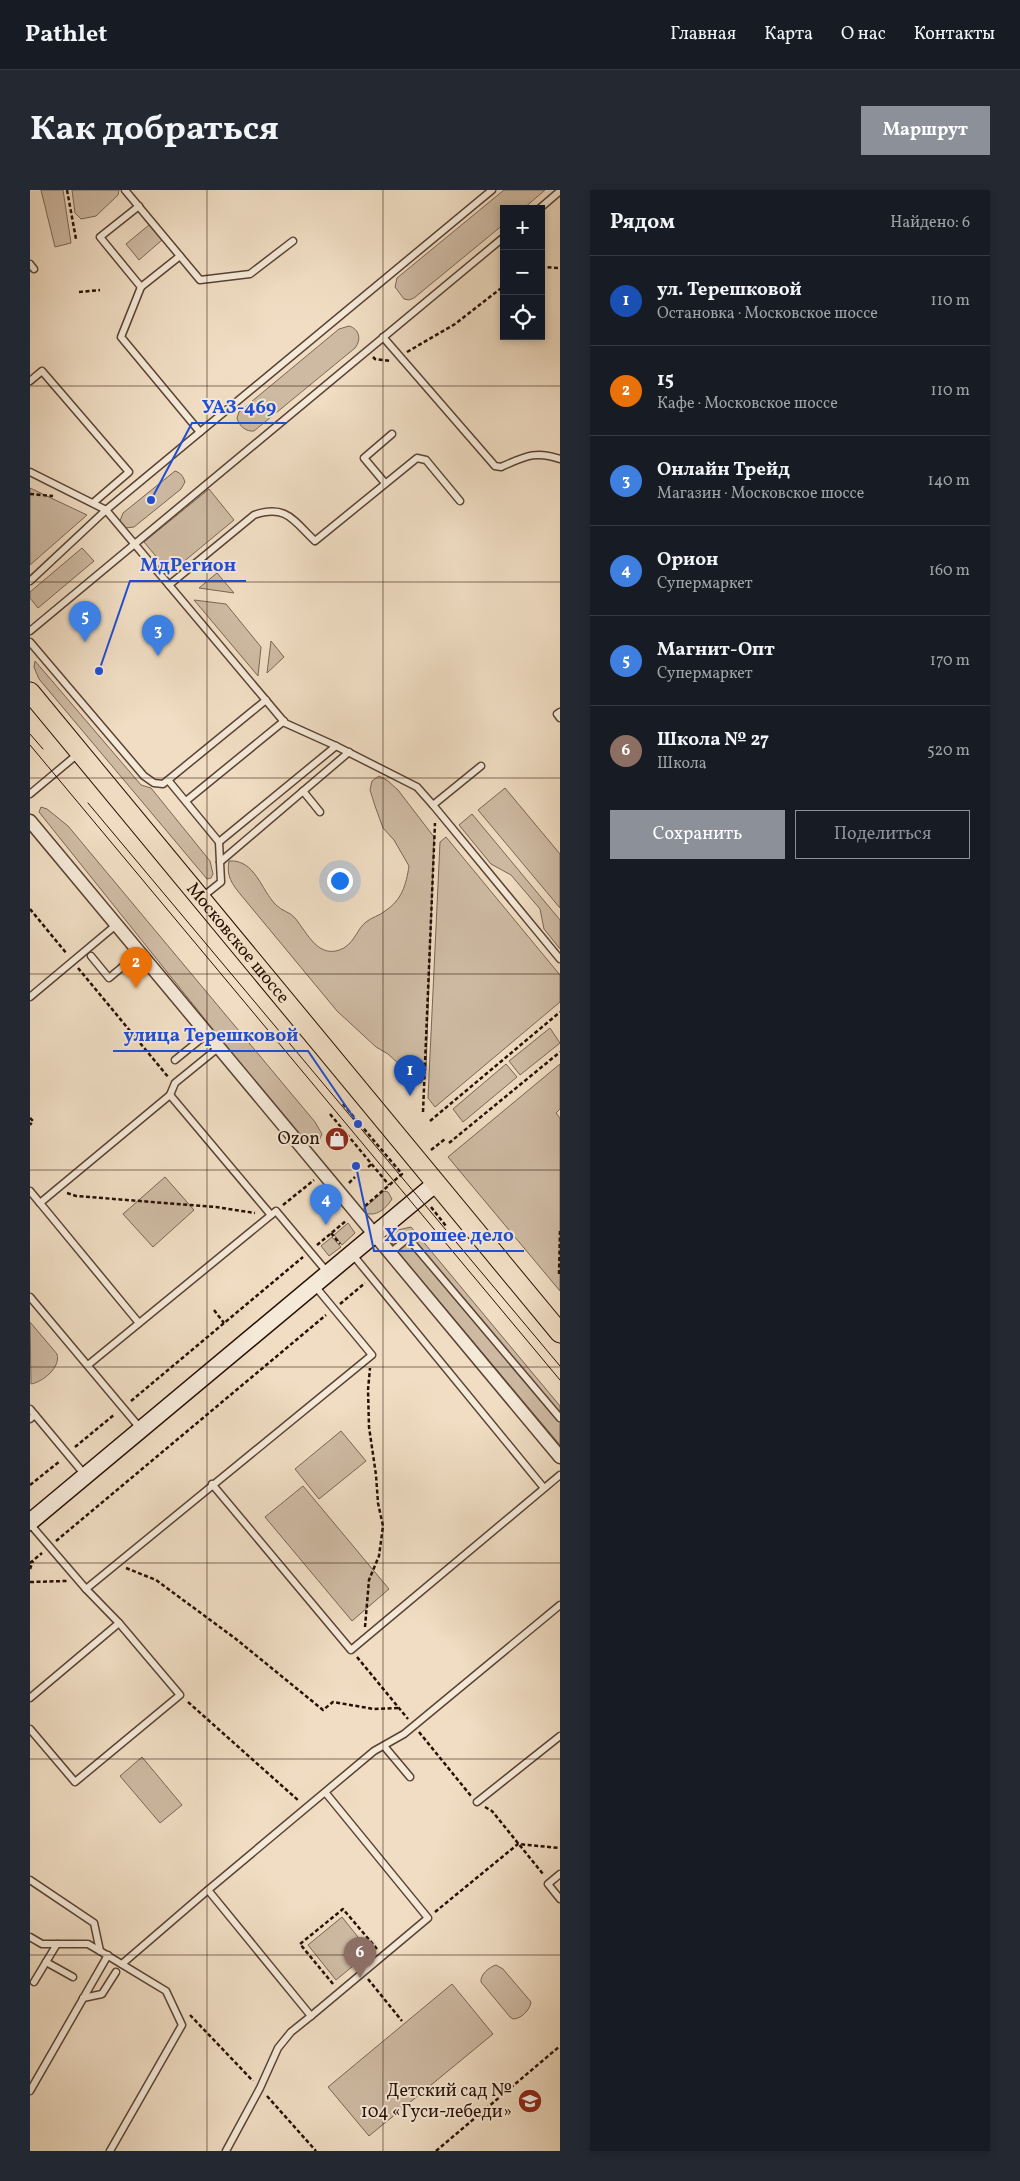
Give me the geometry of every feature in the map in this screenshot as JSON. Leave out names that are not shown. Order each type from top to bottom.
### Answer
[{"type":"main road","name":"Московское шоссе","points":[[30,692],[560,1333]]},
{"type":"street","points":[[30,821],[560,1457]]},
{"type":"street","points":[[30,1523],[85,1475],[328,1274],[347,1250],[374,1235],[435,1184]]},
{"type":"lane","points":[[125,190],[200,280],[250,274],[293,240]]},
{"type":"lane","points":[[30,581],[106,510],[492,190]]},
{"type":"lane","points":[[544,205],[560,191]]},
{"type":"lane","points":[[139,206],[100,237],[141,287]]},
{"type":"lane","points":[[30,632],[134,543],[500,241]]},
{"type":"lane","points":[[180,256],[141,287],[121,337],[200,432]]},
{"type":"lane","points":[[383,337],[495,466],[501,467],[532,454],[560,459]]},
{"type":"lane","points":[[30,381],[42,371],[129,472],[93,503]]},
{"type":"lane","points":[[385,483],[364,458],[392,434]]},
{"type":"lane","points":[[169,585],[254,515],[267,510],[284,512],[315,541],[417,458],[426,460],[460,501]]},
{"type":"lane","points":[[30,472],[106,510],[284,721],[417,787],[560,959]]},
{"type":"lane","points":[[30,642],[144,776],[154,783],[162,784],[168,780],[266,700]]},
{"type":"lane","points":[[560,712],[557,714],[560,718]]},
{"type":"lane","points":[[186,801],[284,721]]},
{"type":"lane","points":[[220,842],[336,746]]},
{"type":"lane","points":[[30,794],[80,752]]},
{"type":"lane","points":[[220,862],[349,752]]},
{"type":"lane","points":[[434,807],[482,766]]},
{"type":"lane","points":[[168,780],[220,842],[221,882],[200,899]]},
{"type":"lane","points":[[303,791],[320,812]]},
{"type":"lane","points":[[30,997],[116,925]]},
{"type":"lane","points":[[91,956],[109,978],[139,953]]},
{"type":"lane","points":[[175,1060],[206,1034]]},
{"type":"lane","points":[[40,1203],[170,1095],[174,1085],[218,1048]]},
{"type":"lane","points":[[170,1095],[328,1274]]},
{"type":"lane","points":[[30,1191],[139,1323]]},
{"type":"lane","points":[[88,1365],[274,1213]]},
{"type":"lane","points":[[390,1253],[408,1238],[560,1418]]},
{"type":"lane","points":[[347,1250],[544,1488]]},
{"type":"lane","points":[[86,1589],[372,1354],[315,1285]]},
{"type":"lane","points":[[30,1297],[141,1429]]},
{"type":"lane","points":[[32,1414],[85,1475]]},
{"type":"lane","points":[[212,1484],[351,1650],[560,1475]]},
{"type":"lane","points":[[30,1523],[78,1581],[119,1623],[180,1695],[75,1782],[30,1729]]},
{"type":"lane","points":[[122,1964],[374,1751],[414,1726],[560,1606]]},
{"type":"lane","points":[[30,1698],[119,1623]]},
{"type":"lane","points":[[477,1802],[560,1736]]},
{"type":"lane","points":[[384,1746],[410,1777]]},
{"type":"lane","points":[[226,2151],[283,2040],[428,1918],[325,1792]]},
{"type":"lane","points":[[560,1874],[548,1884],[560,1898]]},
{"type":"lane","points":[[30,1880],[94,1923],[100,1951]]},
{"type":"lane","points":[[208,1890],[311,2016]]},
{"type":"lane","points":[[30,1937],[42,1944],[88,1944],[108,1955],[166,1990],[182,2025],[110,2151]]},
{"type":"lane","points":[[34,1982],[57,1944]]},
{"type":"lane","points":[[30,2091],[108,1955]]},
{"type":"lane","points":[[46,1962],[73,1977]]},
{"type":"lane","points":[[83,1998],[102,1994],[116,1972]]},
{"type":"path","points":[[67,190],[76,239]]},
{"type":"path","points":[[545,267],[560,268]]},
{"type":"path","points":[[367,350],[375,359],[392,361],[455,324],[500,289]]},
{"type":"path","points":[[80,292],[100,290]]},
{"type":"path","points":[[423,1112],[434,807]]},
{"type":"path","points":[[30,909],[174,1085]]},
{"type":"path","points":[[430,1121],[560,1012]]},
{"type":"path","points":[[449,1144],[560,1052]]},
{"type":"path","points":[[30,1485],[402,1174],[343,1104]]},
{"type":"path","points":[[330,1114],[389,1185]]},
{"type":"path","points":[[30,1118],[33,1121],[30,1125]]},
{"type":"path","points":[[431,1150],[445,1139]]},
{"type":"path","points":[[368,1167],[372,1164]]},
{"type":"path","points":[[56,1189],[76,1196],[274,1213],[316,1179]]},
{"type":"path","points":[[430,1206],[446,1226]]},
{"type":"path","points":[[559,1274],[560,1231]]},
{"type":"path","points":[[331,1234],[347,1250]]},
{"type":"path","points":[[214,1310],[224,1323]]},
{"type":"path","points":[[364,1640],[368,1580],[379,1556],[383,1526],[378,1503],[369,1427],[368,1390],[372,1354]]},
{"type":"path","points":[[30,1569],[33,1560]]},
{"type":"path","points":[[117,1564],[156,1580],[236,1639],[323,1710],[333,1702],[374,1709],[399,1708]]},
{"type":"path","points":[[30,1582],[78,1581]]},
{"type":"path","points":[[351,1650],[477,1802],[492,1811],[550,1882]]},
{"type":"path","points":[[180,1695],[306,1807]]},
{"type":"path","points":[[428,1918],[518,1844],[560,1848]]},
{"type":"path","points":[[340,1991],[300,1944],[343,1909],[382,1956]]},
{"type":"path","points":[[363,1972],[402,2021]]},
{"type":"path","points":[[186,2012],[260,2088],[316,2151]]},
{"type":"path","points":[[436,2151],[560,2046]]},
{"type":"shaded area","points":[[41,190],[63,190],[71,243],[55,247]]},
{"type":"shaded area","points":[[72,190],[119,190],[118,195],[96,216],[81,219],[75,213]]},
{"type":"shaded area","points":[[504,190],[545,190],[528,205],[500,205],[500,227],[414,298],[404,299],[395,287],[397,278]]},
{"type":"shaded area","points":[[149,225],[162,240],[139,260],[126,244]]},
{"type":"shaded area","points":[[349,326],[355,329],[359,338],[355,348],[254,431],[248,431],[241,426],[237,418],[239,412],[339,329]]},
{"type":"shaded area","points":[[175,471],[182,475],[185,482],[181,489],[134,527],[125,528],[120,521],[123,513]]},
{"type":"shaded area","points":[[30,488],[87,515],[30,565]]},
{"type":"shaded area","points":[[209,489],[234,520],[170,573],[144,542]]},
{"type":"shaded area","points":[[82,548],[94,561],[38,608],[30,598],[30,592]]},
{"type":"shaded area","points":[[217,573],[234,593],[199,588]]},
{"type":"shaded area","points":[[194,600],[226,604],[261,647],[258,676]]},
{"type":"shaded area","points":[[271,641],[284,657],[267,673]]},
{"type":"shaded area","points":[[35,661],[141,785],[151,788],[210,861],[213,874],[211,878],[207,879],[39,679],[34,667]]},
{"type":"shaded area","points":[[379,776],[398,790],[434,837],[426,1070],[422,1082],[417,1085],[411,1083],[400,1065],[388,1054],[376,1047],[337,1011],[238,891],[230,880],[228,871],[229,861],[245,865],[257,877],[276,905],[293,916],[315,944],[328,951],[344,948],[366,922],[383,913],[396,902],[405,886],[408,873],[409,866],[394,840],[383,828],[370,790],[372,781]]},
{"type":"shaded area","points":[[505,788],[560,854],[560,908],[478,810]]},
{"type":"shaded area","points":[[41,807],[47,809],[68,826],[315,1122],[322,1134],[319,1141],[309,1144],[300,1138],[39,812]]},
{"type":"shaded area","points":[[472,814],[560,920],[560,949],[544,929],[540,909],[511,875],[491,864],[459,825]]},
{"type":"shaded area","points":[[446,837],[560,975],[560,1002],[435,1107],[428,1098],[440,842]]},
{"type":"shaded area","points":[[550,1028],[560,1043],[520,1075],[509,1061]]},
{"type":"shaded area","points":[[506,1064],[517,1077],[463,1122],[453,1109]]},
{"type":"shaded area","points":[[560,1064],[560,1109],[556,1113],[560,1118],[560,1291],[448,1157]]},
{"type":"shaded area","points":[[165,1177],[194,1210],[153,1247],[123,1214]]},
{"type":"shaded area","points":[[384,1191],[388,1192],[392,1199],[383,1210],[375,1214],[361,1211]]},
{"type":"shaded area","points":[[348,1223],[355,1233],[342,1245],[334,1235]]},
{"type":"shaded area","points":[[411,1227],[560,1406],[560,1445],[392,1245],[398,1230]]},
{"type":"shaded area","points":[[332,1237],[341,1247],[329,1256],[321,1246]]},
{"type":"shaded area","points":[[30,1322],[57,1354],[58,1359],[54,1369],[46,1377],[31,1384]]},
{"type":"shaded area","points":[[341,1431],[366,1461],[319,1499],[295,1469]]},
{"type":"shaded area","points":[[303,1486],[389,1589],[352,1621],[265,1517]]},
{"type":"shaded area","points":[[142,1757],[182,1805],[160,1823],[120,1776]]},
{"type":"shaded area","points":[[342,1917],[370,1952],[336,1980],[308,1945]]},
{"type":"shaded area","points":[[496,1965],[503,1969],[531,2002],[527,2011],[522,2016],[513,2019],[510,2017],[481,1982],[486,1972]]},
{"type":"shaded area","points":[[452,1984],[493,2034],[369,2136],[328,2087]]},
{"type":"tram line","points":[[30,734],[43,749]]},
{"type":"tram line","points":[[30,745],[560,1380]]},
{"type":"tram line","points":[[88,803],[560,1366]]},
{"type":"place","name":"УАЗ-469","points":[[151,500]]},
{"type":"place","name":"Магнит-Опт","points":[[85,642]]},
{"type":"place","name":"Онлайн Трейд","points":[[158,656]]},
{"type":"place","name":"МдРегион","points":[[99,671]]},
{"type":"place","name":"15","points":[[136,988]]},
{"type":"place","name":"ул. Терешковой","points":[[410,1096]]},
{"type":"place","name":"улица Терешковой","points":[[358,1124]]},
{"type":"place","name":"Ozon","points":[[337,1139]]},
{"type":"place","name":"Хорошее дело","points":[[356,1166]]},
{"type":"place","name":"Орион","points":[[326,1225]]},
{"type":"place","name":"Школа № 27","points":[[360,1978]]},
{"type":"place","name":"Детский сад № 104 «Гуси-лебеди»","points":[[530,2101]]}]
